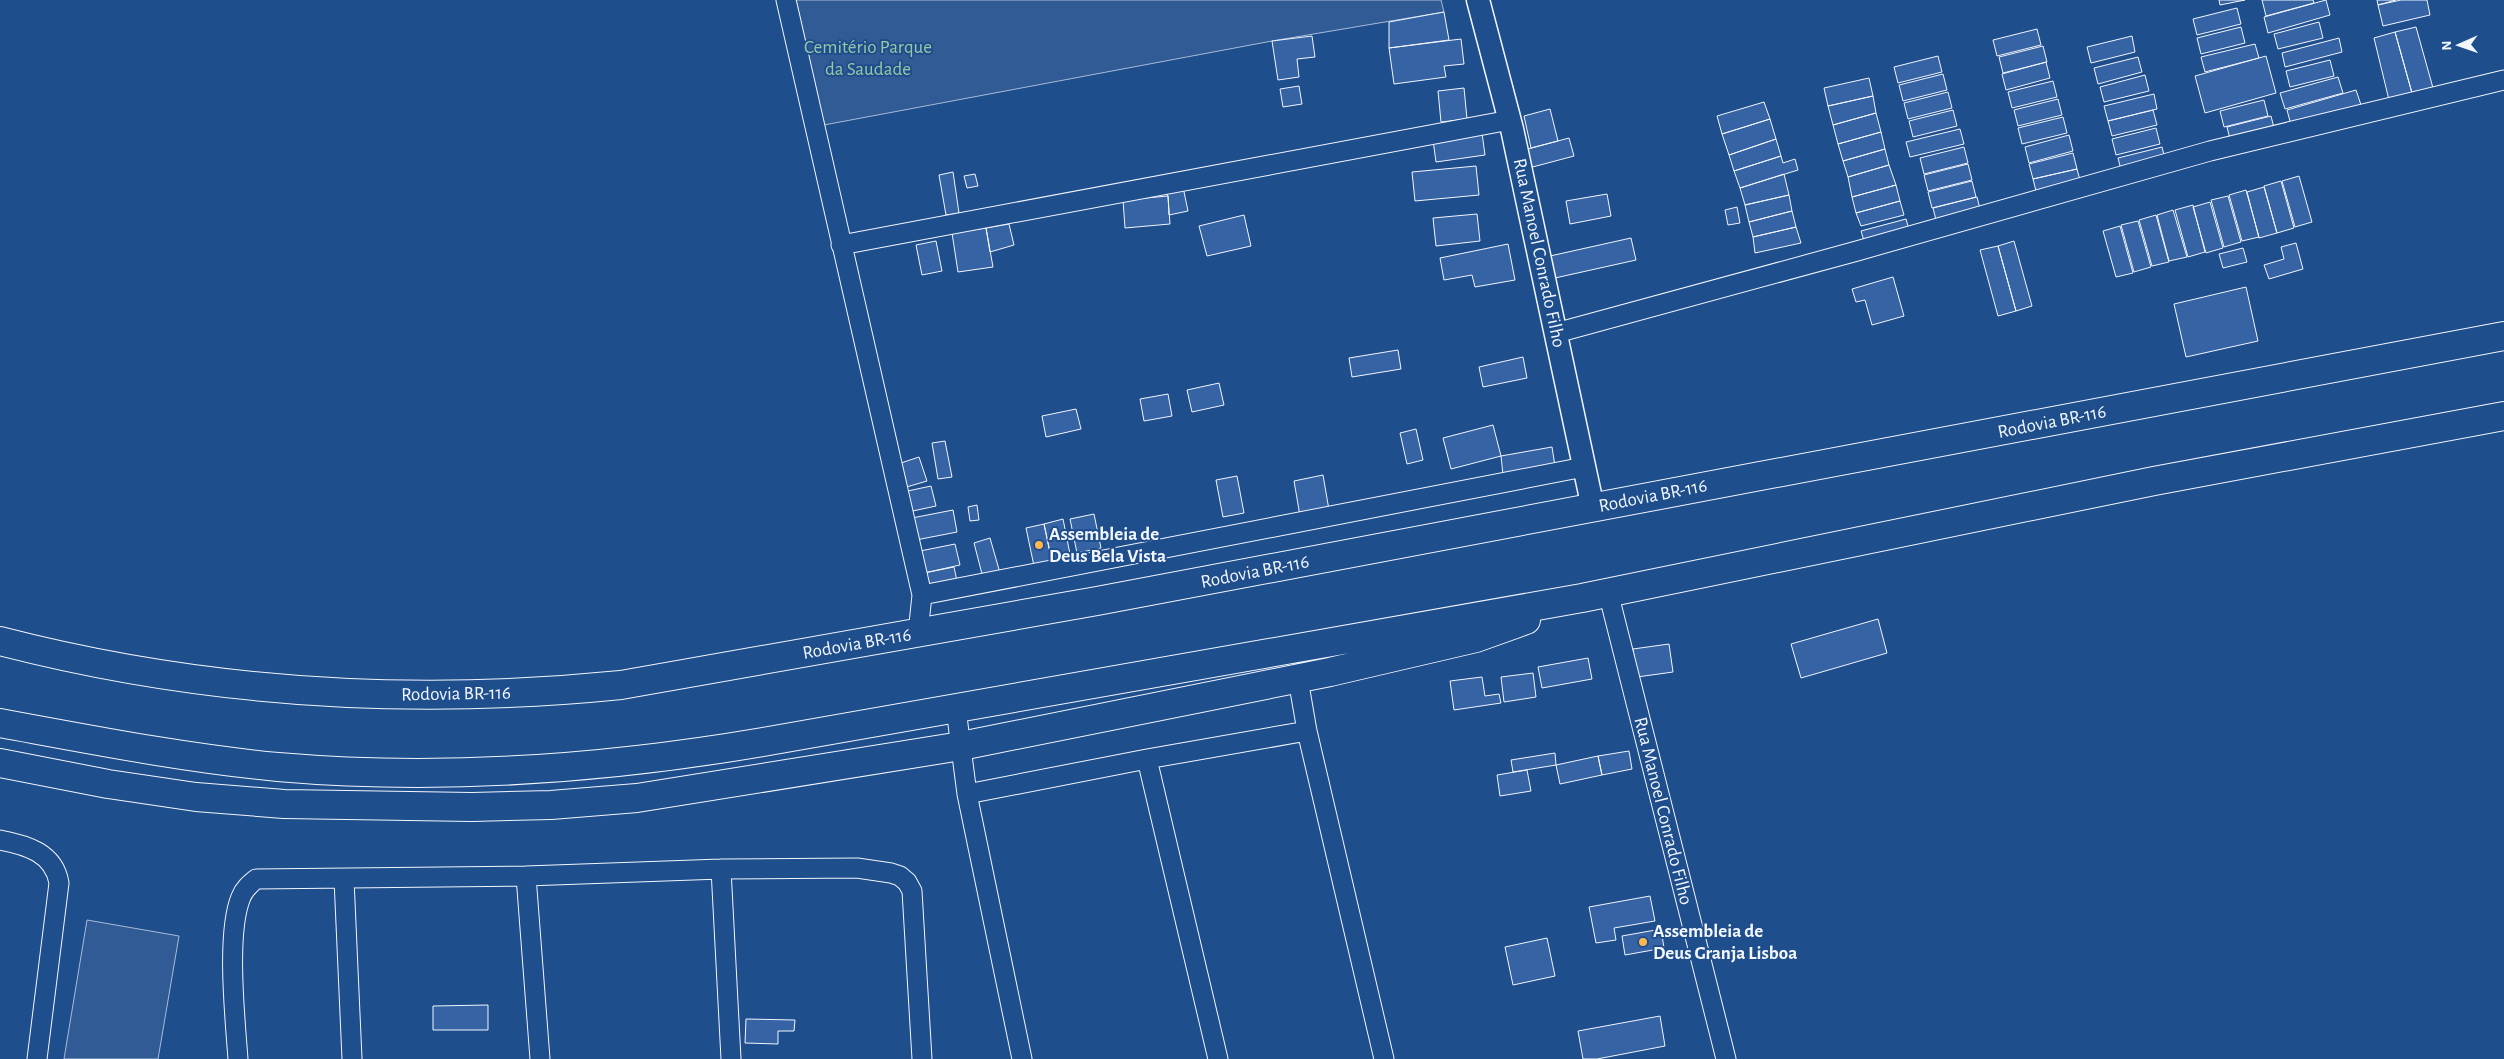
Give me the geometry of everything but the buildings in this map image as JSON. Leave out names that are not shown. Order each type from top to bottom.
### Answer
[{"type":"highway","name":"Rodovia BR-116","points":[[0,641],[71,658],[216,684],[327,693],[444,695],[558,692],[621,685],[1107,600],[2504,336]]},
{"type":"highway","points":[[0,723],[166,754],[279,767],[389,773],[512,769],[652,759],[727,748],[1582,598],[2154,481],[2504,416]]},
{"type":"highway","points":[[0,763],[108,784],[196,797],[284,804],[472,807],[552,805],[637,798],[961,746],[1298,678],[1476,638],[1582,598]]},
{"type":"street","points":[[786,0],[922,595],[918,633]]},
{"type":"street","name":"Rua Manoel Conrado Filho","points":[[1478,0],[1510,120],[1593,508]]},
{"type":"street","points":[[1556,333],[1857,252],[2210,151],[2504,80]]},
{"type":"street","points":[[842,245],[1510,120]]},
{"type":"street","points":[[922,595],[1584,467]]},
{"type":"street","name":"Rua Manoel Conrado Filho","points":[[1608,592],[1726,1059]]},
{"type":"street","points":[[1298,678],[1307,731],[1384,1059]]},
{"type":"street","points":[[956,708],[967,794],[1022,1059]]},
{"type":"street","points":[[967,794],[1147,759],[1307,731]]},
{"type":"street","points":[[1147,759],[1218,1059]]},
{"type":"street","points":[[0,840],[45,855],[57,872],[58,883],[37,1059]]},
{"type":"street","points":[[238,1059],[233,957],[237,908],[242,894],[256,879],[526,876],[721,869],[858,868],[891,873],[907,882],[912,891],[922,1059]]},
{"type":"street","points":[[721,869],[732,1059]]},
{"type":"street","points":[[526,876],[540,1059]]},
{"type":"street","points":[[344,879],[352,1059]]},
{"type":"shaded area","name":"Cemitério Parque da Saudade","points":[[796,0],[1441,0],[1444,12],[1272,41],[824,125]]},
{"type":"shaded area","points":[[87,920],[179,936],[158,1059],[64,1059]]},
{"type":"place","name":"Assembleia de Deus Bela Vista","points":[[1039,545]]},
{"type":"place","name":"Assembleia de Deus Granja Lisboa","points":[[1643,942]]}]
